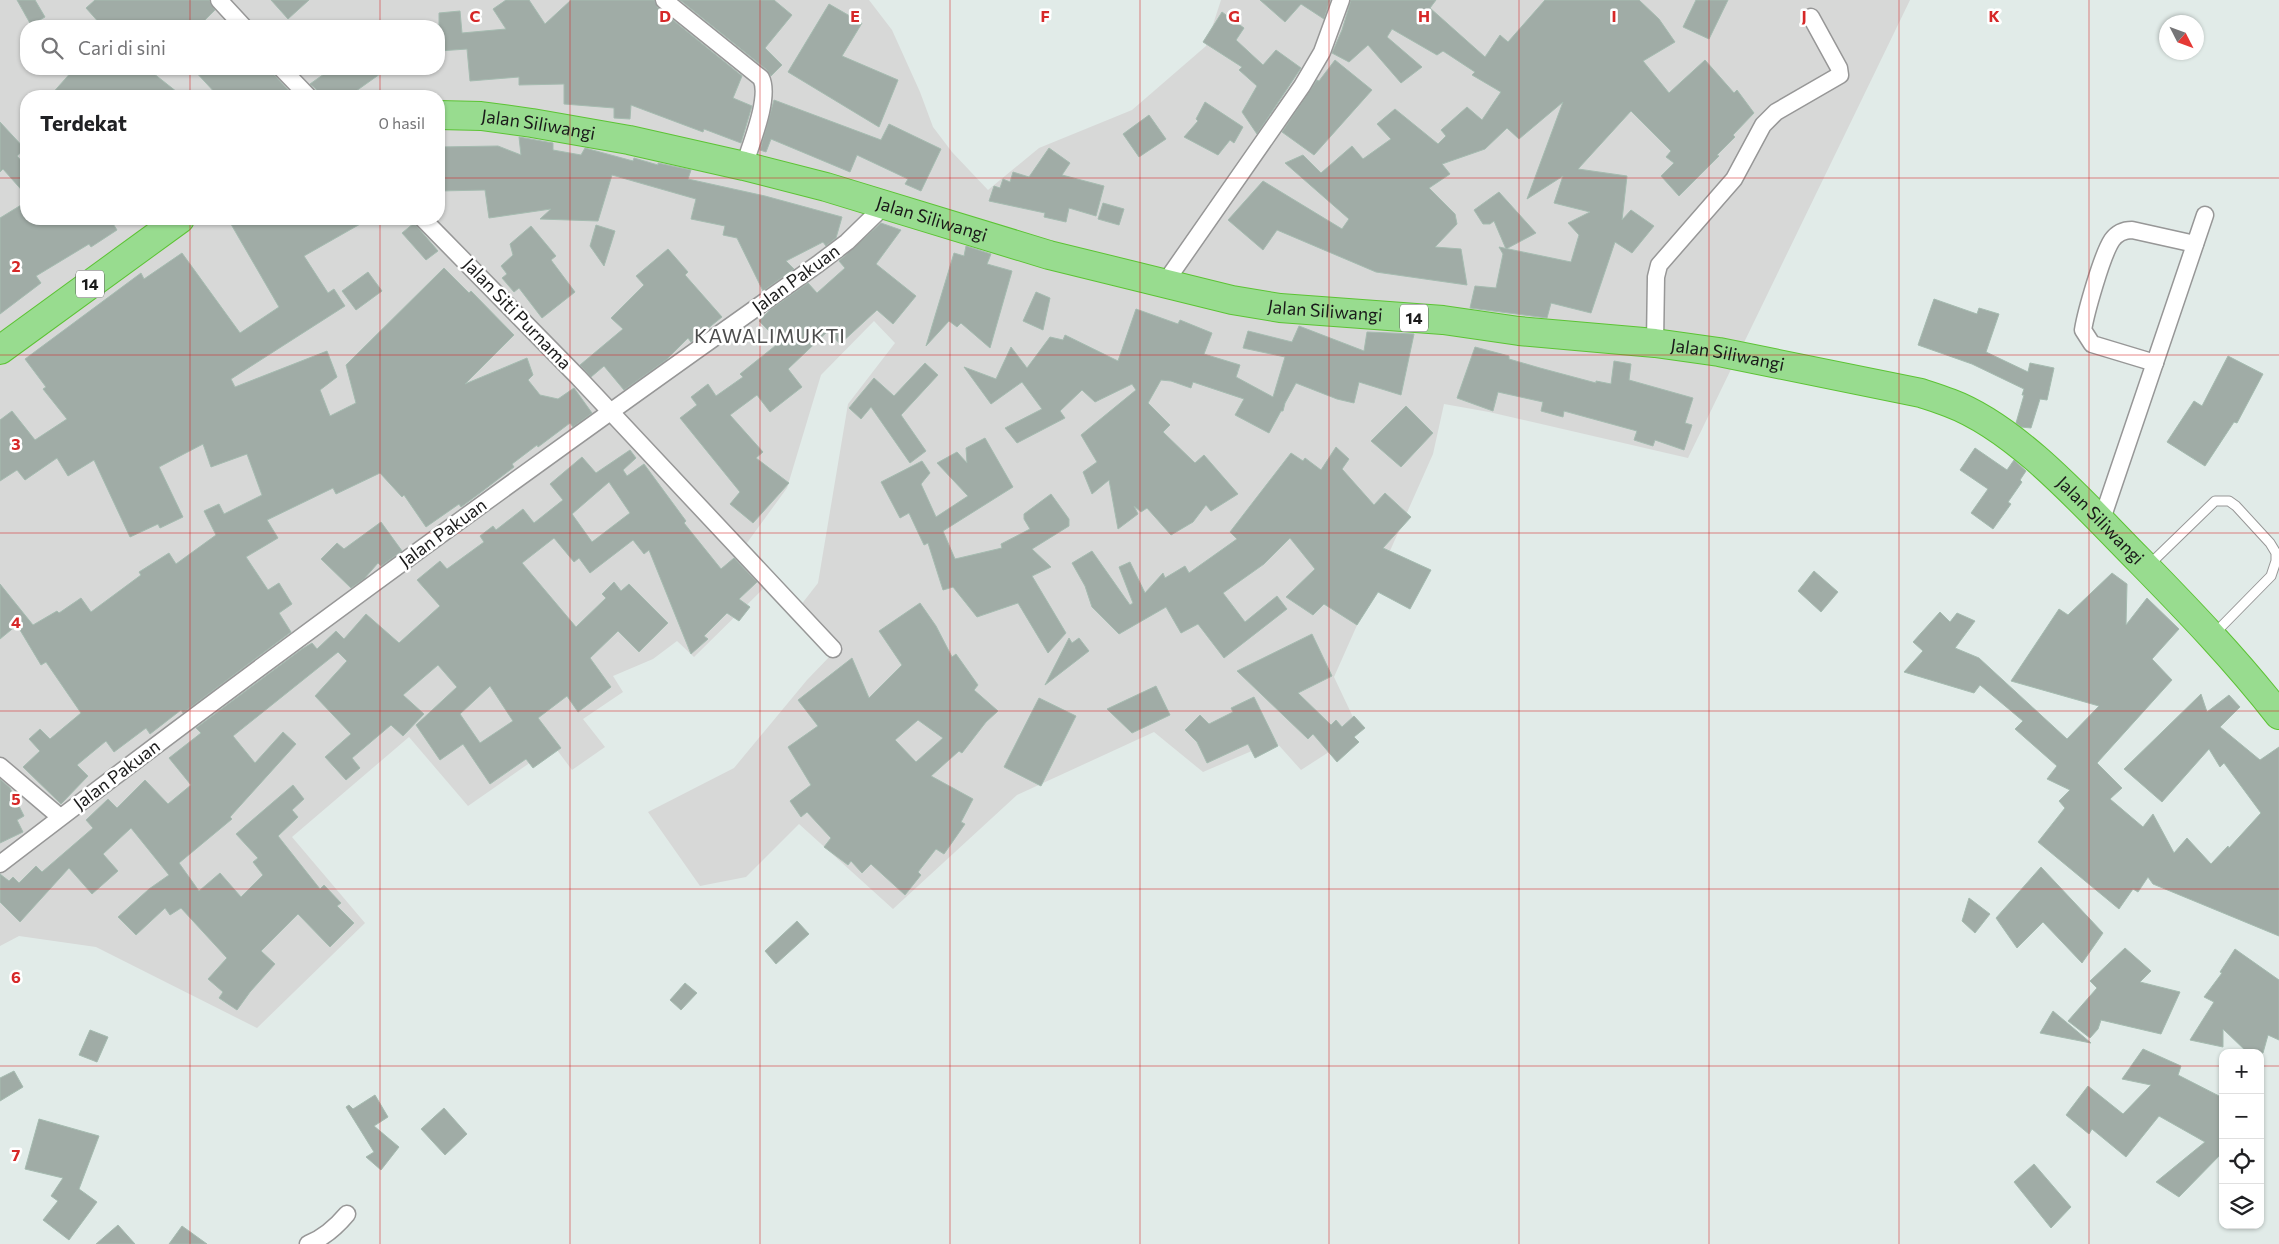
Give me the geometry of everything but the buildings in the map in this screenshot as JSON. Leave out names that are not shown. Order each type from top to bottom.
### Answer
[{"type":"highway","name":"Jalan Siliwangi","points":[[445,115],[481,116],[532,123],[629,140],[744,166],[886,204],[1049,254],[1164,284],[1280,308],[1443,320],[1518,331],[1655,343],[1719,352],[1921,393],[1951,403],[1988,423],[2015,442],[2042,466],[2101,522],[2212,636],[2279,715]]},
{"type":"highway","name":"14","points":[[0,350],[172,225]]},
{"type":"street","points":[[219,0],[237,20]]},
{"type":"street","points":[[664,0],[761,78],[764,84],[763,100],[744,166]]},
{"type":"street","points":[[1164,284],[1302,86],[1322,52],[1341,0]]},
{"type":"street","points":[[1655,343],[1656,277],[1659,265],[1734,179],[1763,125],[1784,107],[1840,75],[1839,68],[1811,17]]},
{"type":"street","points":[[288,75],[302,90]]},
{"type":"street","name":"Jalan Pakuan","points":[[0,864],[274,656],[610,411],[818,264],[847,242],[886,204]]},
{"type":"street","points":[[2101,522],[2205,214]]},
{"type":"street","name":"Jalan Siti Purnama","points":[[429,225],[610,411],[832,649]]},
{"type":"street","points":[[2155,364],[2092,344],[2083,330],[2107,250],[2117,234],[2124,230],[2132,230],[2195,244]]},
{"type":"street","points":[[0,766],[60,818]]},
{"type":"street","points":[[308,1244],[318,1240],[335,1228],[347,1214]]},
{"type":"lane","points":[[2146,567],[2216,501],[2229,501],[2236,506],[2270,543],[2276,553],[2276,561],[2270,576],[2212,636]]},
{"type":"shaded area","points":[[0,0],[869,0],[892,30],[920,92],[933,127],[952,152],[988,190],[1039,148],[1132,110],[1206,46],[1221,0],[1910,0],[1688,458],[1489,412],[1444,404],[1433,454],[1334,677],[1360,732],[1301,770],[1275,741],[1203,772],[1154,732],[1017,795],[893,909],[799,824],[746,877],[700,886],[648,812],[734,768],[807,680],[833,653],[797,610],[818,583],[848,404],[895,343],[874,321],[821,375],[787,488],[744,547],[773,579],[694,657],[677,641],[653,659],[613,676],[623,692],[583,719],[605,747],[572,770],[554,746],[468,806],[409,737],[292,837],[365,923],[257,1028],[96,947],[19,936],[0,946]]},
{"type":"district","name":"KAWALIMUKTI","points":[[770,336]]}]
